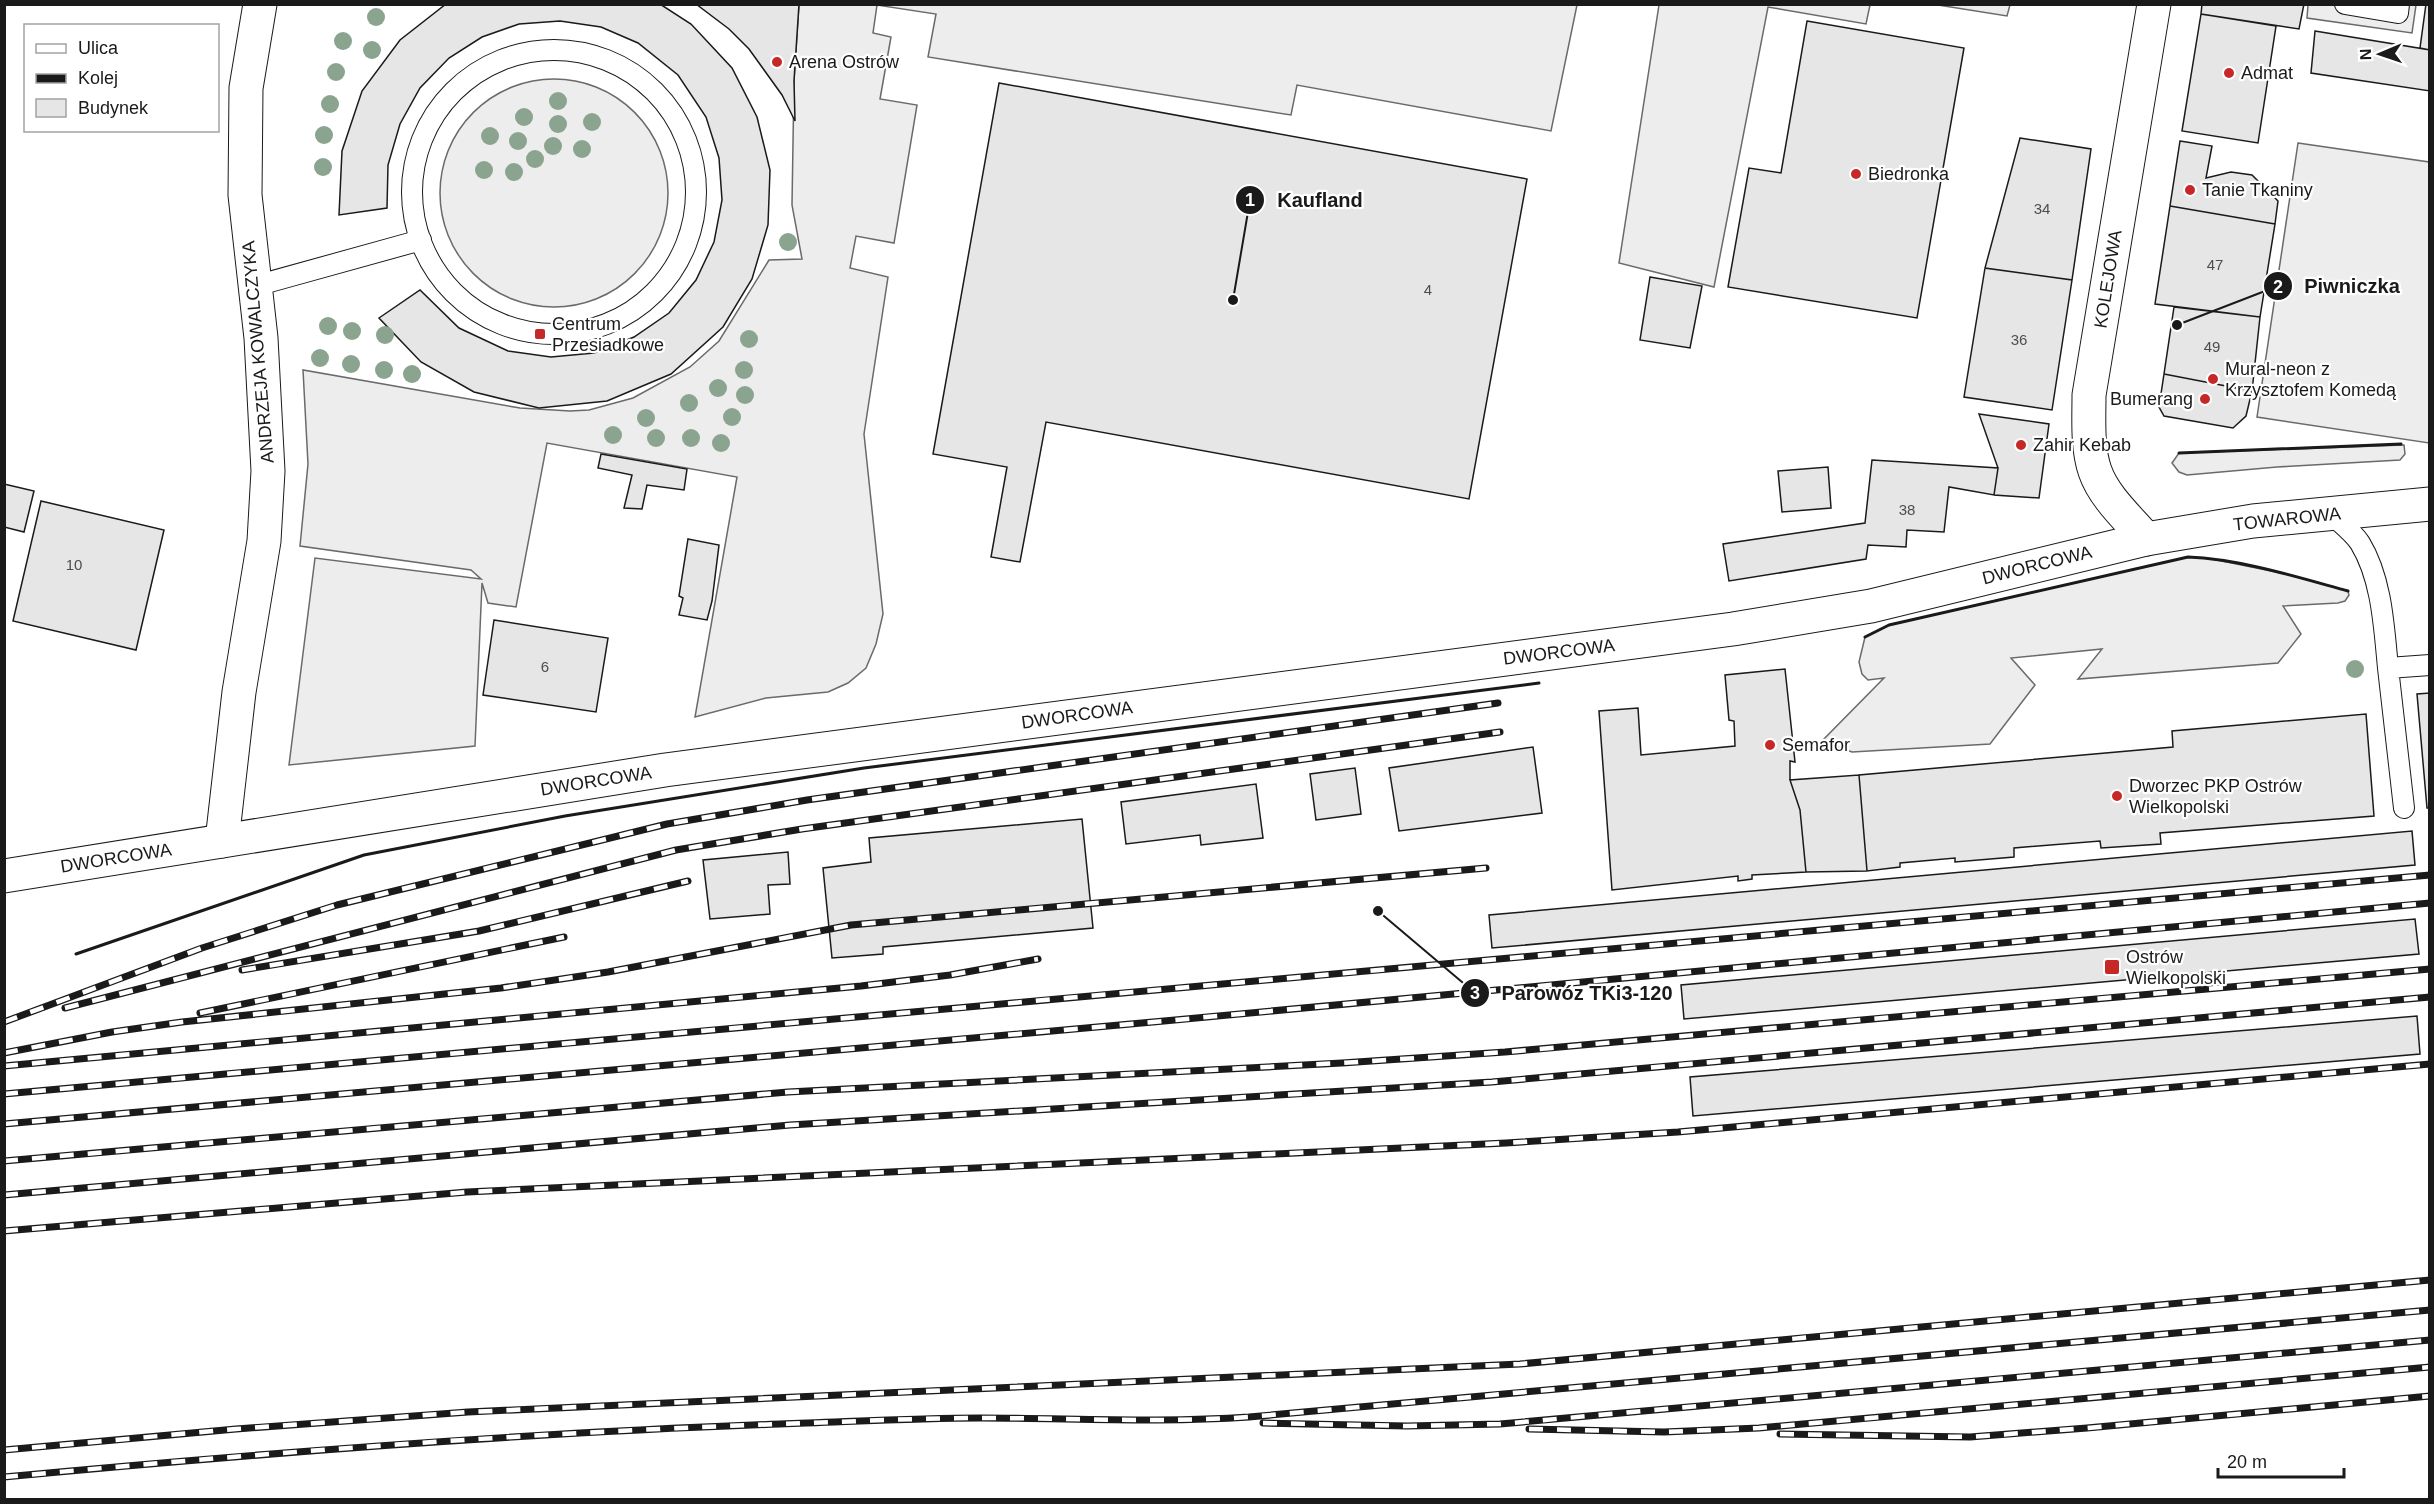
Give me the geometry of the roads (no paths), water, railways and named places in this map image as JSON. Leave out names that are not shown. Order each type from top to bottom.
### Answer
[{"type":"main road","name":"ANDRZEJA KOWALCZYKA","points":[[222,841],[239,692],[264,541],[268,471],[261,338],[245,195],[246,87],[260,4]]},
{"type":"main road","name":"KOLEJOWA","points":[[2146,539],[2115,504],[2094,470],[2089,429],[2089,402],[2154,4]]},
{"type":"main road","name":"TOWAROWA","points":[[2146,539],[2253,521],[2430,504]]},
{"type":"main road","name":"DWORCOWA","points":[[4,876],[676,769],[1839,613],[2146,539]]},
{"type":"lane","points":[[2345,4],[2398,13],[2399,4]]},
{"type":"lane","points":[[566,50],[599,57],[629,72],[656,93],[676,120],[690,150],[696,185],[693,220],[682,253],[665,285],[638,307],[608,324],[563,334],[540,334],[505,327],[474,311],[448,288],[428,260],[421,240],[415,227],[411,194],[415,160],[427,128],[445,100],[470,77],[500,60],[532,51],[566,50]]},
{"type":"lane","points":[[255,286],[421,240]]},
{"type":"lane","points":[[2330,513],[2359,542],[2373,575],[2381,606],[2404,808]]},
{"type":"lane","points":[[2388,668],[2430,665]]},
{"type":"railway","points":[[4,1022],[202,948],[337,905],[667,824],[807,800],[1498,703]]},
{"type":"railway","points":[[65,1008],[676,850],[802,829],[1500,732]]},
{"type":"railway","points":[[4,1053],[112,1032],[182,1022],[501,988],[608,972],[851,925],[1486,868]]},
{"type":"railway","points":[[4,1094],[2430,875]]},
{"type":"railway","points":[[242,970],[479,931],[688,881]]},
{"type":"railway","points":[[4,1124],[1164,1021],[2430,903]]},
{"type":"railway","points":[[200,1013],[564,937]]},
{"type":"railway","points":[[4,1066],[861,986],[950,975],[1038,959]]},
{"type":"railway","points":[[4,1161],[788,1092],[1342,1063],[1505,1052],[2430,969]]},
{"type":"railway","points":[[4,1195],[790,1125],[1492,1082],[2430,997]]},
{"type":"railway","points":[[4,1231],[467,1192],[1506,1143],[1678,1132],[2430,1064]]},
{"type":"railway","points":[[4,1450],[236,1429],[468,1412],[1520,1364],[2430,1280]]},
{"type":"railway","points":[[4,1477],[392,1445],[683,1428],[980,1418],[1149,1420],[1249,1417],[2430,1310]]},
{"type":"railway","points":[[1263,1423],[1407,1426],[1500,1424],[2430,1340]]},
{"type":"railway","points":[[1529,1429],[1664,1432],[1759,1428],[2430,1367]]},
{"type":"railway","points":[[1780,1434],[1970,1437],[2430,1396]]},
{"type":"place","name":"Arena Ostrów","points":[[777,62]]},
{"type":"place","name":"Admat","points":[[2229,73]]},
{"type":"place","name":"Biedronka","points":[[1856,174]]},
{"type":"place","name":"Tanie Tkaniny","points":[[2190,190]]},
{"type":"place","name":"Kaufland","points":[[1233,300]]},
{"type":"place","name":"Piwniczka","points":[[2177,325]]},
{"type":"place","name":"Centrum Przesiadkowe","points":[[540,334]]},
{"type":"place","name":"Mural-neon z Krzysztofem Komedą","points":[[2213,379]]},
{"type":"place","name":"Bumerang","points":[[2205,399]]},
{"type":"place","name":"Zahir Kebab","points":[[2021,445]]},
{"type":"place","name":"Semafor","points":[[1770,745]]},
{"type":"place","name":"Dworzec PKP Ostrów Wielkopolski","points":[[2117,796]]},
{"type":"place","name":"Parowóz TKi3-120","points":[[1378,911]]},
{"type":"place","name":"Ostrów Wielkopolski","points":[[2112,967]]}]
